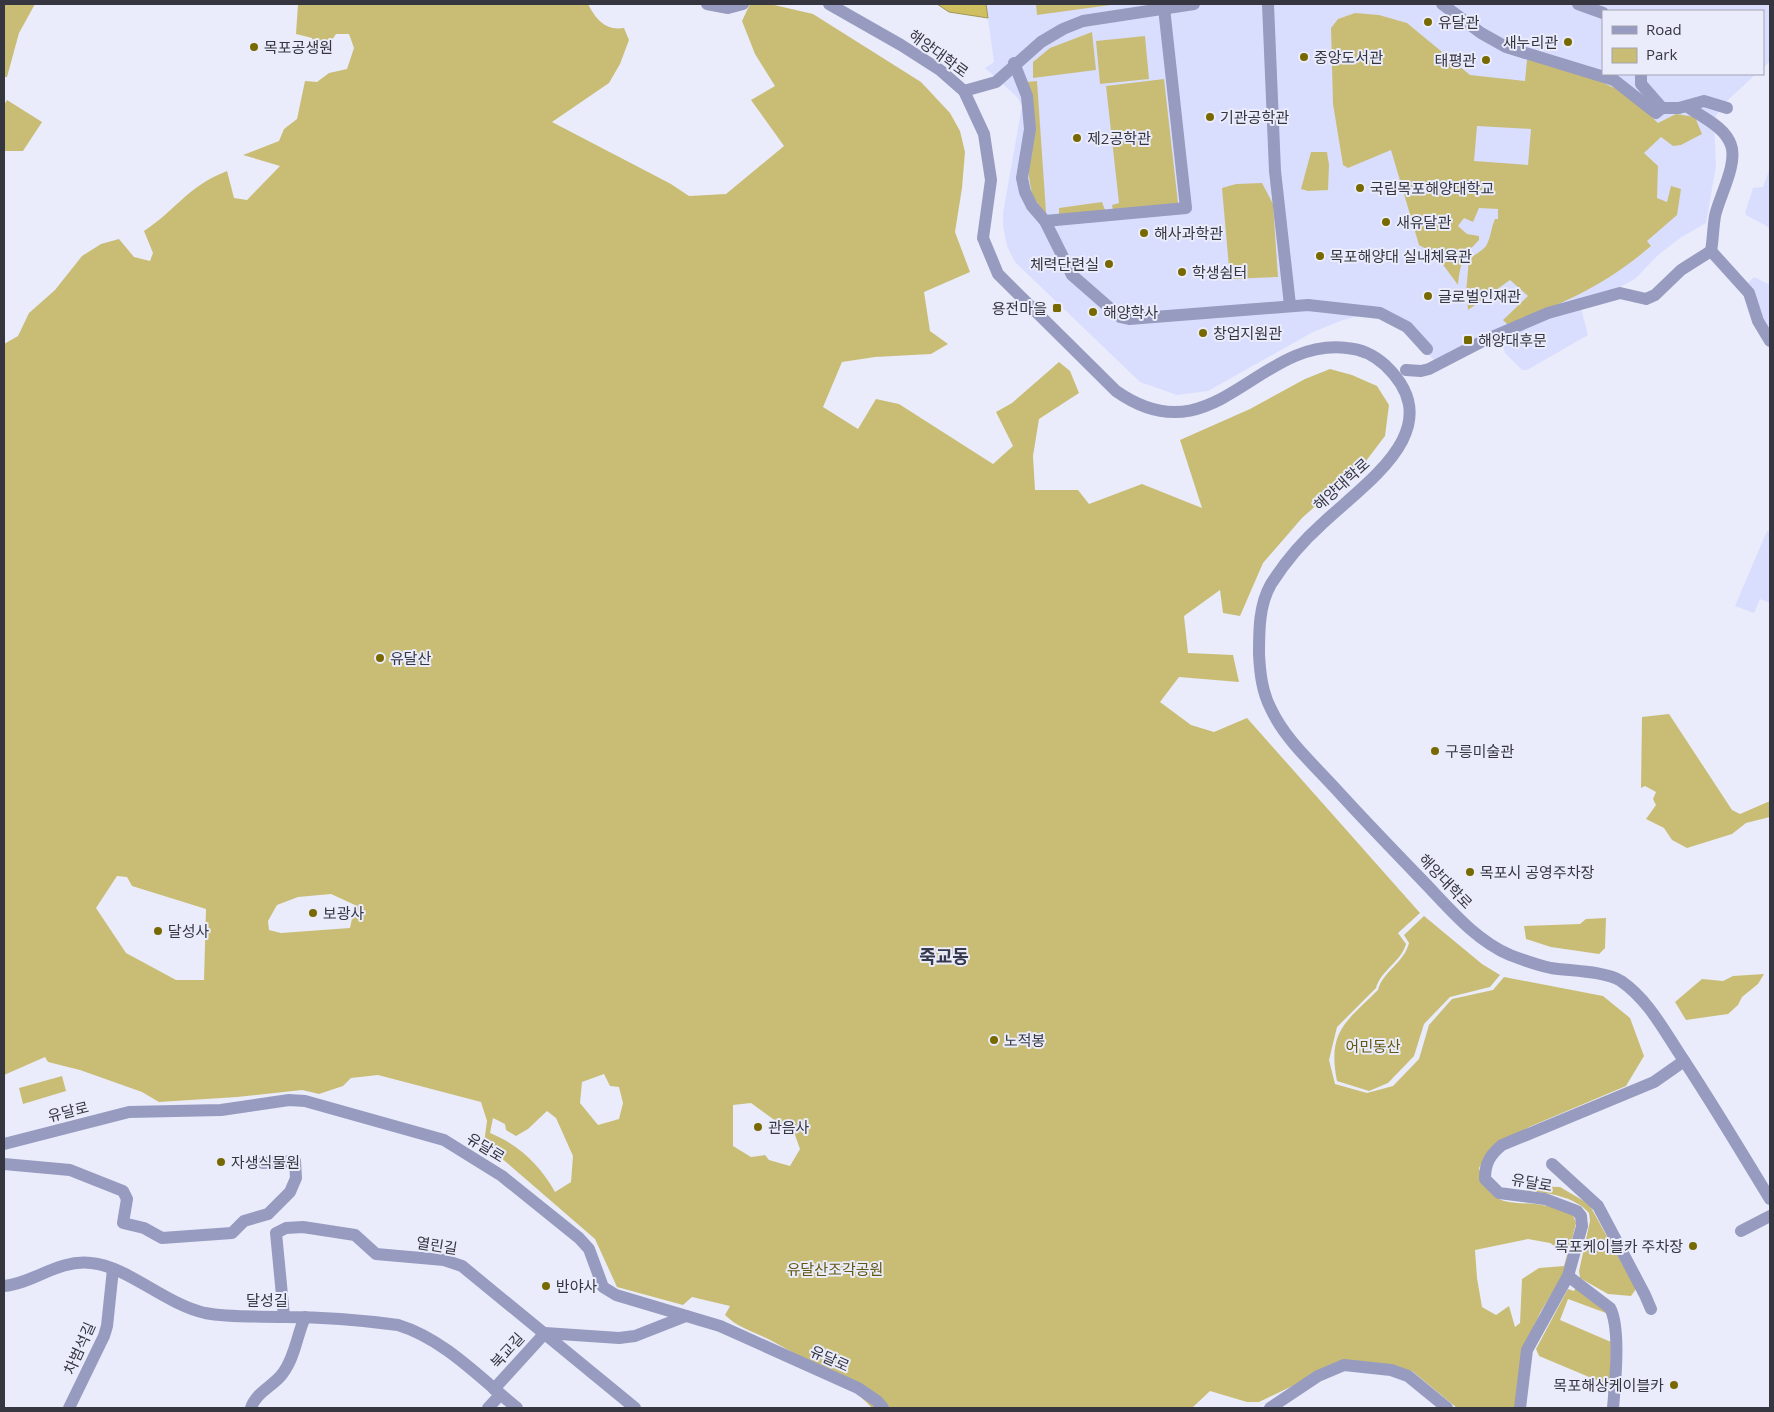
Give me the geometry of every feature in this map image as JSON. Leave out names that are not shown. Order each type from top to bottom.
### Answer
[{"type":"street","points":[[707,4],[728,8],[743,4]]},
{"type":"street","name":"해양대학로","points":[[829,4],[901,45],[940,70],[964,91],[984,134],[991,180],[983,238],[998,274],[1116,392],[1128,400],[1152,410],[1186,412],[1224,398],[1295,356],[1319,347],[1345,347],[1363,351],[1384,365],[1397,379],[1408,397],[1411,414],[1402,444],[1387,464],[1298,549],[1269,587],[1260,616],[1259,640],[1263,691],[1270,709],[1282,728],[1323,774],[1464,923],[1508,954],[1546,967],[1617,978],[1643,1000],[1684,1061],[1770,1199]]},
{"type":"street","points":[[964,91],[996,82],[1014,63],[1041,42],[1076,24],[1194,4]]},
{"type":"street","points":[[1268,4],[1275,171],[1290,305]]},
{"type":"street","points":[[1442,4],[1481,33],[1506,47],[1614,80],[1656,113],[1662,108]]},
{"type":"street","points":[[1578,4],[1602,13]]},
{"type":"street","points":[[1045,221],[1186,208],[1164,8]]},
{"type":"street","points":[[1014,63],[1027,96],[1030,130],[1022,178],[1031,204],[1045,221],[1075,278],[1120,318],[1129,319],[1290,305],[1380,314],[1407,327],[1427,349]]},
{"type":"street","points":[[1641,75],[1640,84],[1662,108],[1669,110],[1688,107],[1704,101],[1727,108]]},
{"type":"street","points":[[1406,370],[1421,371],[1429,369],[1486,340],[1548,313],[1620,294],[1646,299],[1655,295],[1681,270],[1710,251],[1715,216],[1733,156],[1732,145],[1718,128],[1688,107]]},
{"type":"street","points":[[1710,251],[1749,293],[1758,321],[1770,341]]},
{"type":"street","name":"유달로","points":[[1520,1408],[1527,1350],[1568,1276],[1582,1226],[1581,1216],[1570,1208],[1545,1199],[1499,1193],[1485,1179],[1485,1168],[1492,1154],[1502,1145],[1654,1082],[1684,1061]]},
{"type":"street","name":"유달로","points":[[4,1144],[129,1112],[221,1110],[289,1100],[305,1101],[444,1140],[502,1176],[579,1238],[589,1249],[603,1286],[616,1295],[720,1326],[858,1388],[877,1401],[883,1408]]},
{"type":"street","points":[[4,1164],[70,1170],[122,1191],[127,1199],[123,1223],[144,1228],[162,1238],[232,1234],[244,1221],[268,1214],[294,1188],[296,1178],[295,1161],[263,1163]]},
{"type":"street","points":[[1552,1164],[1598,1206],[1651,1310]]},
{"type":"street","points":[[1741,1231],[1770,1216]]},
{"type":"street","name":"열린길","points":[[284,1316],[276,1233],[286,1228],[303,1227],[355,1235],[376,1254],[444,1260],[462,1266],[635,1408]]},
{"type":"street","name":"달성길","points":[[4,1286],[61,1266],[90,1262],[113,1269],[176,1303],[192,1309],[234,1316],[284,1316],[374,1321],[411,1329],[443,1348],[516,1408]]},
{"type":"street","name":"차범석길","points":[[69,1408],[108,1326],[113,1269]]},
{"type":"street","points":[[1568,1276],[1610,1308],[1614,1314],[1616,1333],[1613,1408]]},
{"type":"street","points":[[545,1333],[619,1338],[636,1336],[686,1316]]},
{"type":"street","points":[[251,1408],[265,1389],[282,1374],[292,1357],[304,1317]]},
{"type":"street","name":"북교길","points":[[488,1408],[497,1392],[545,1333]]},
{"type":"street","points":[[1270,1408],[1318,1376],[1344,1365],[1391,1370],[1408,1376],[1447,1408]]},
{"type":"shaded area","points":[[937,4],[986,4],[988,18],[949,12]]},
{"type":"shaded area","name":"국립목포해양대학교","points":[[986,4],[1770,4],[1770,61],[1764,67],[1764,10],[1602,10],[1602,75],[1755,75],[1728,100],[1714,118],[1716,166],[1706,223],[1680,238],[1657,256],[1635,279],[1616,289],[1579,301],[1588,335],[1527,370],[1522,370],[1505,353],[1501,339],[1436,362],[1397,323],[1363,315],[1343,320],[1313,332],[1208,391],[1177,395],[1140,382],[1015,262],[1007,246],[1003,226],[1003,213],[1022,106],[1017,97],[985,68],[994,62]]},
{"type":"shaded area","points":[[1770,168],[1770,228],[1745,213],[1753,188],[1763,187]]},
{"type":"shaded area","points":[[1754,277],[1770,285],[1770,334],[1745,286]]},
{"type":"shaded area","points":[[1767,531],[1770,533],[1770,603],[1760,599],[1754,613],[1735,606]]},
{"type":"green space","points":[[4,4],[35,4],[19,33],[7,77],[4,77]]},
{"type":"green space","name":"유달산조각공원","points":[[298,4],[588,4],[598,19],[606,26],[624,28],[629,40],[620,64],[609,83],[552,122],[671,184],[689,196],[726,194],[784,146],[751,100],[775,86],[755,54],[742,21],[750,4],[770,4],[813,14],[921,82],[950,113],[960,131],[965,152],[955,232],[970,272],[924,292],[930,331],[948,344],[931,354],[875,357],[842,362],[823,407],[858,429],[876,399],[899,404],[993,464],[1013,446],[996,412],[1012,403],[1059,362],[1070,371],[1079,393],[1039,419],[1033,456],[1035,490],[1078,490],[1089,504],[1142,484],[1202,508],[1180,440],[1250,409],[1305,379],[1330,369],[1352,375],[1377,386],[1389,405],[1385,436],[1366,461],[1302,518],[1263,563],[1240,616],[1223,613],[1220,590],[1184,616],[1188,653],[1233,655],[1239,682],[1179,677],[1160,702],[1191,725],[1214,732],[1247,718],[1420,913],[1398,933],[1406,944],[1400,956],[1382,976],[1376,988],[1337,1027],[1329,1060],[1335,1084],[1367,1093],[1393,1086],[1419,1059],[1429,1025],[1452,999],[1493,990],[1504,977],[1603,996],[1630,1018],[1644,1056],[1626,1086],[1529,1127],[1490,1150],[1479,1168],[1484,1182],[1496,1198],[1513,1203],[1553,1207],[1573,1215],[1576,1223],[1563,1275],[1540,1313],[1525,1346],[1515,1408],[1457,1408],[1412,1371],[1338,1364],[1259,1402],[1247,1402],[1210,1391],[1192,1408],[872,1408],[851,1389],[798,1355],[730,1320],[725,1315],[730,1306],[692,1297],[683,1305],[617,1287],[595,1239],[484,1143],[487,1121],[481,1102],[378,1075],[351,1078],[343,1086],[319,1094],[302,1090],[237,1097],[159,1102],[142,1092],[80,1070],[48,1062],[45,1057],[4,1075],[4,344],[18,336],[29,313],[55,290],[82,256],[101,244],[119,239],[134,257],[150,261],[153,253],[144,231],[192,191],[227,171],[234,198],[247,200],[280,166],[243,155],[279,141],[284,129],[297,119],[305,81],[317,82],[329,73],[347,69],[354,48],[349,34],[336,34],[330,43],[314,49],[312,38],[296,34]],"holes":[[[117,876],[127,877],[132,886],[206,909],[204,980],[176,980],[126,953],[96,908]],[[331,894],[355,905],[350,928],[281,933],[269,930],[268,921],[277,905],[298,897]],[[604,1074],[610,1086],[619,1087],[623,1103],[619,1119],[598,1125],[580,1103],[582,1082]],[[751,1103],[795,1135],[800,1149],[790,1166],[769,1160],[765,1155],[751,1157],[733,1146],[733,1105]],[[547,1111],[556,1118],[573,1156],[571,1182],[555,1192],[543,1173],[528,1157],[510,1143],[490,1133],[493,1118],[505,1124],[506,1130],[516,1136],[528,1129]],[[1528,1239],[1550,1243],[1567,1255],[1564,1266],[1539,1268],[1522,1279],[1520,1323],[1515,1327],[1509,1306],[1496,1315],[1482,1307],[1475,1250]]]},
{"type":"green space","points":[[1036,4],[1118,4],[1037,15]]},
{"type":"green space","points":[[1355,13],[1379,15],[1407,23],[1470,75],[1525,81],[1527,60],[1530,59],[1579,72],[1628,94],[1658,123],[1676,114],[1695,117],[1702,134],[1681,145],[1673,146],[1661,137],[1644,153],[1658,166],[1657,198],[1667,202],[1671,186],[1681,189],[1677,215],[1647,241],[1651,246],[1634,260],[1600,283],[1565,301],[1508,325],[1503,320],[1528,296],[1510,280],[1468,310],[1466,292],[1469,259],[1486,246],[1495,219],[1498,219],[1498,209],[1479,208],[1473,222],[1464,218],[1458,226],[1467,234],[1479,236],[1479,240],[1463,260],[1458,285],[1435,254],[1419,245],[1391,150],[1348,168],[1343,165],[1333,104],[1331,28],[1338,19]],"holes":[[[1477,126],[1531,129],[1528,165],[1474,161]]]},
{"type":"green space","points":[[1092,32],[1096,70],[1033,78],[1033,62],[1050,48]]},
{"type":"green space","points":[[1145,36],[1149,79],[1100,84],[1096,41]]},
{"type":"green space","points":[[1164,79],[1178,203],[1113,211],[1112,205],[1119,203],[1106,86]]},
{"type":"green space","points":[[1037,81],[1045,214],[1032,195],[1029,177],[1027,82]]},
{"type":"green space","points":[[7,100],[42,122],[23,151],[4,151],[4,105]]},
{"type":"green space","points":[[1311,152],[1327,152],[1329,165],[1328,190],[1308,191],[1301,189]]},
{"type":"green space","points":[[1262,183],[1273,204],[1278,277],[1230,279],[1222,188],[1236,184]]},
{"type":"green space","points":[[1102,202],[1105,210],[1059,217],[1059,208]]},
{"type":"green space","points":[[1669,714],[1732,810],[1740,814],[1770,801],[1770,817],[1746,823],[1732,834],[1687,848],[1672,840],[1664,828],[1646,819],[1656,805],[1653,799],[1656,792],[1645,786],[1641,788],[1642,717]]},
{"type":"green space","name":"어민동산","points":[[1424,916],[1482,964],[1500,975],[1490,987],[1450,997],[1424,1024],[1414,1056],[1388,1083],[1369,1091],[1337,1081],[1335,1050],[1337,1039],[1342,1029],[1348,1020],[1378,990],[1384,977],[1403,956],[1409,943],[1404,935]]},
{"type":"green space","points":[[1606,918],[1605,948],[1599,954],[1551,947],[1526,939],[1524,926],[1580,924],[1586,919]]},
{"type":"green space","points":[[1764,974],[1758,984],[1742,997],[1738,1005],[1728,1014],[1686,1020],[1675,1002],[1702,979],[1723,981],[1733,976]]},
{"type":"green space","points":[[62,1076],[66,1091],[23,1104],[19,1088]]},
{"type":"green space","points":[[1526,1186],[1560,1187],[1589,1204],[1636,1289],[1631,1296],[1608,1294],[1580,1278],[1579,1271],[1590,1221],[1589,1213],[1583,1207],[1568,1199],[1552,1194],[1527,1191]]},
{"type":"green space","points":[[1576,1287],[1606,1310],[1606,1313],[1568,1299],[1560,1320],[1611,1342],[1610,1395],[1601,1382],[1539,1356],[1536,1349],[1568,1289],[1574,1291]]},
{"type":"place","name":"유달관","points":[[1428,22]]},
{"type":"place","name":"새누리관","points":[[1568,42]]},
{"type":"place","name":"목포공생원","points":[[254,47]]},
{"type":"place","name":"중앙도서관","points":[[1304,57]]},
{"type":"place","name":"태평관","points":[[1486,60]]},
{"type":"place","name":"기관공학관","points":[[1210,117]]},
{"type":"place","name":"제2공학관","points":[[1077,138]]},
{"type":"place","name":"국립목포해양대학교","points":[[1360,188]]},
{"type":"place","name":"새유달관","points":[[1386,222]]},
{"type":"place","name":"해사과학관","points":[[1144,233]]},
{"type":"place","name":"목포해양대 실내체육관","points":[[1320,256]]},
{"type":"place","name":"체력단련실","points":[[1109,264]]},
{"type":"place","name":"학생쉼터","points":[[1182,272]]},
{"type":"place","name":"글로벌인재관","points":[[1428,296]]},
{"type":"place","name":"용전마을","points":[[1057,308]]},
{"type":"place","name":"해양학사","points":[[1093,312]]},
{"type":"place","name":"창업지원관","points":[[1203,333]]},
{"type":"place","name":"해양대후문","points":[[1468,340]]},
{"type":"place","name":"유달산","points":[[380,658]]},
{"type":"place","name":"구릉미술관","points":[[1435,751]]},
{"type":"place","name":"목포시 공영주차장","points":[[1470,872]]},
{"type":"place","name":"보광사","points":[[313,913]]},
{"type":"place","name":"달성사","points":[[158,931]]},
{"type":"place","name":"노적봉","points":[[994,1040]]},
{"type":"place","name":"관음사","points":[[758,1127]]},
{"type":"place","name":"자생식물원","points":[[221,1162]]},
{"type":"place","name":"목포케이블카 주차장","points":[[1693,1246]]},
{"type":"place","name":"반야사","points":[[546,1286]]},
{"type":"place","name":"목포해상케이블카","points":[[1674,1385]]},
{"type":"district","name":"죽교동","points":[[944,956]]}]
